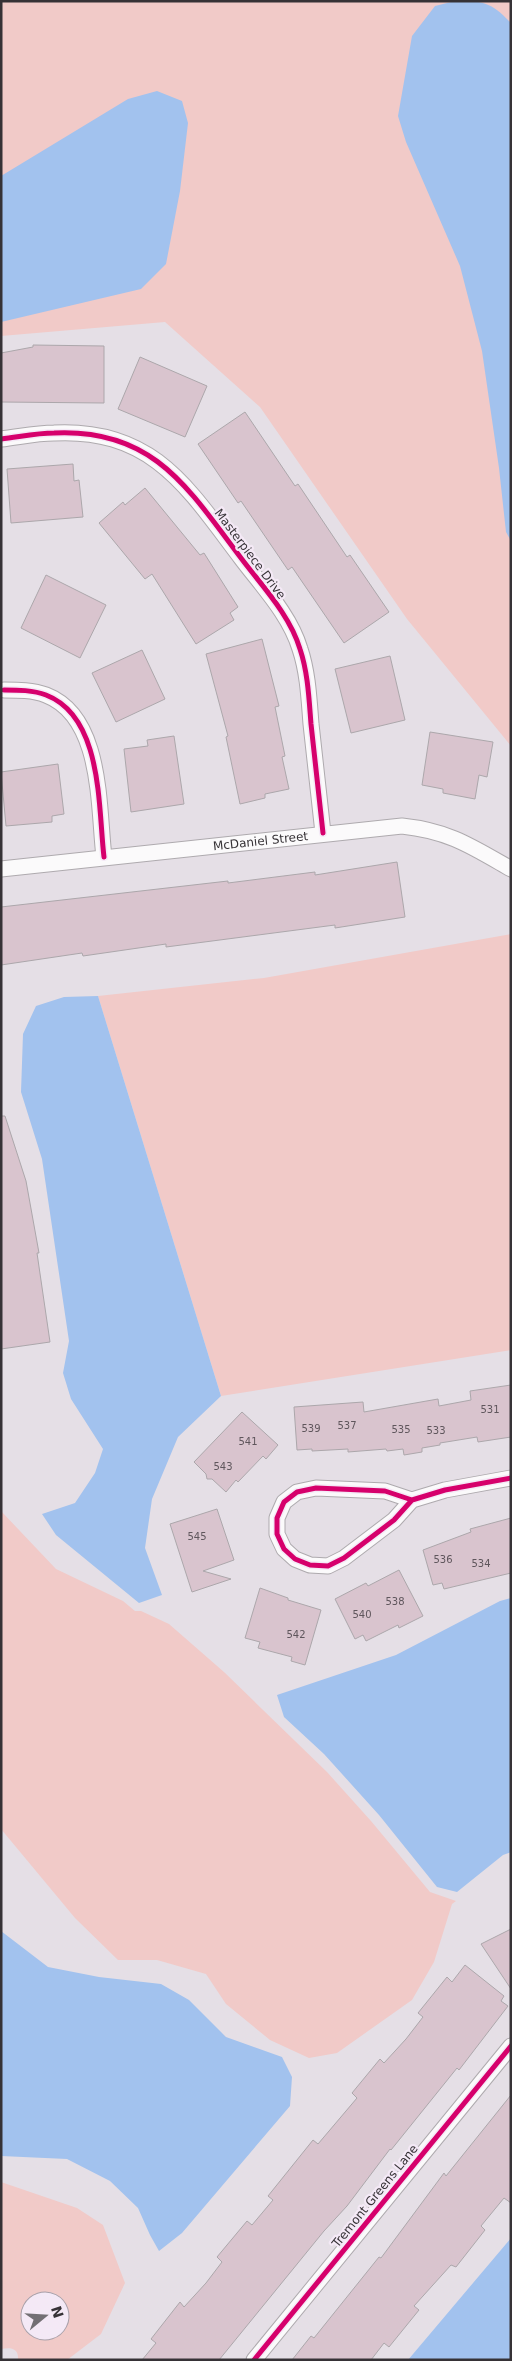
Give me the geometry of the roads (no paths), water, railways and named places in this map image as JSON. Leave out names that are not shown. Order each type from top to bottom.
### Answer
[{"type":"street","name":"Masterpiece Drive","points":[[1,439],[63,433],[96,435],[147,453],[172,473],[192,493],[286,618],[300,648],[307,684],[323,833]]},
{"type":"street","points":[[4,690],[33,691],[46,695],[70,710],[81,726],[94,762],[104,857]]},
{"type":"street","name":"McDaniel Street","points":[[1,869],[382,827],[420,828],[455,837],[511,869]]},
{"type":"street","points":[[412,1500],[385,1491],[316,1488],[296,1492],[284,1502],[277,1518],[277,1534],[284,1549],[295,1558],[310,1565],[328,1566],[344,1558],[394,1520],[412,1500],[445,1490],[511,1478]]},
{"type":"street","name":"Tremont Greens Lane","points":[[254,2360],[511,2046]]},
{"type":"water","points":[[455,1],[473,1],[486,4],[498,11],[511,23],[511,541],[506,532],[482,351],[460,266],[406,142],[398,116],[412,36],[435,6]]},
{"type":"water","points":[[157,91],[182,101],[188,123],[180,191],[166,264],[141,289],[1,322],[1,176],[128,99]]},
{"type":"water","points":[[98,996],[221,1396],[178,1437],[152,1499],[145,1548],[162,1595],[139,1603],[56,1535],[42,1514],[75,1503],[95,1473],[103,1449],[71,1399],[63,1373],[69,1341],[42,1159],[21,1092],[23,1034],[36,1006],[64,997]]},
{"type":"water","points":[[511,1598],[511,1852],[503,1855],[457,1892],[437,1887],[379,1815],[324,1754],[284,1717],[277,1695],[396,1655],[500,1601]]},
{"type":"water","points":[[1,1931],[48,1967],[99,1977],[161,1984],[189,2000],[226,2037],[282,2057],[292,2077],[290,2106],[182,2233],[159,2251],[138,2208],[110,2181],[67,2159],[1,2156]]},
{"type":"water","points":[[511,2238],[511,2360],[408,2360]]}]
